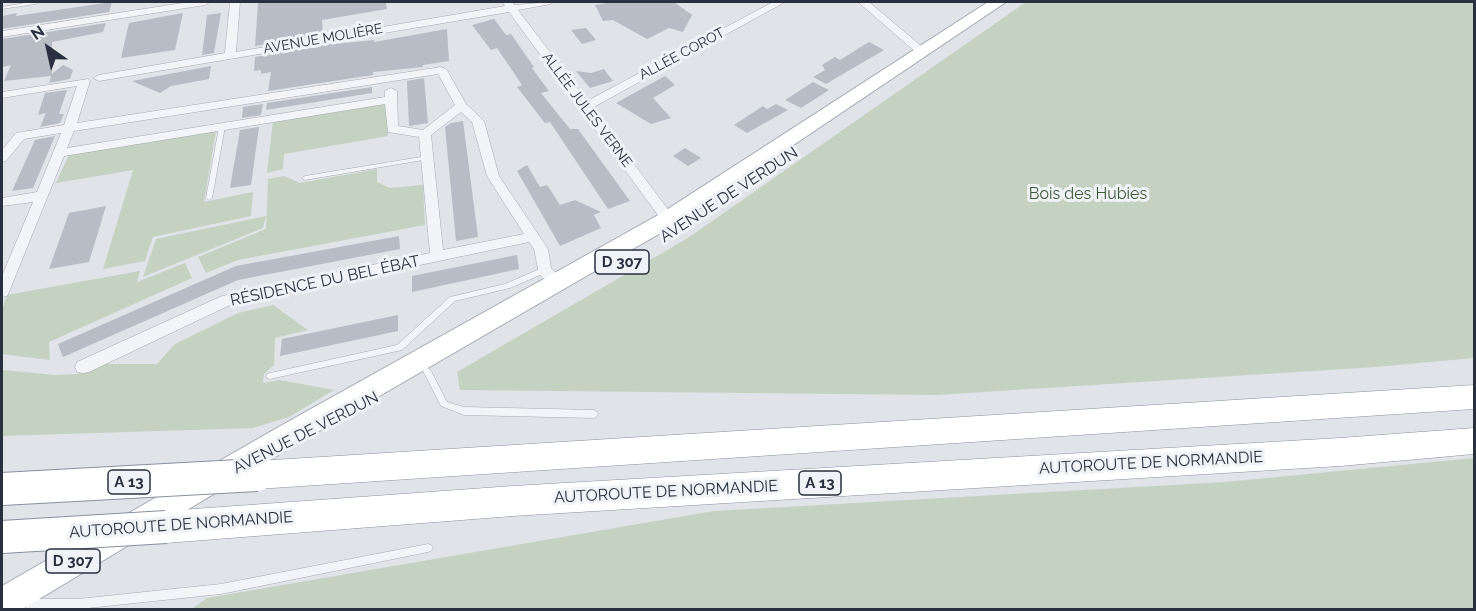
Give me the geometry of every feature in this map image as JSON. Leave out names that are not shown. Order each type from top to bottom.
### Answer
[{"type":"highway","name":"A 13","points":[[2,489],[257,475],[1474,397]]},
{"type":"highway","name":"AUTOROUTE DE NORMANDIE","points":[[2,537],[155,523],[1340,452],[1474,441]]},
{"type":"main road","name":"AVENUE DE VERDUN","points":[[155,523],[205,483],[550,277],[668,219],[998,2]]},
{"type":"main road","name":"AVENUE DE VERDUN","points":[[205,483],[427,371],[677,231],[1016,2]]},
{"type":"main road","points":[[2,587],[61,554],[155,523]]},
{"type":"main road","points":[[17,605],[155,523]]},
{"type":"street","points":[[2,34],[205,2]]},
{"type":"street","points":[[230,55],[235,2]]},
{"type":"street","name":"AVENUE MOLIÈRE","points":[[99,78],[508,5],[547,2]]},
{"type":"street","name":"ALLÉE COROT","points":[[584,107],[780,2]]},
{"type":"street","points":[[863,2],[922,52]]},
{"type":"street","name":"ALLÉE JULES VERNE","points":[[508,5],[668,219]]},
{"type":"street","points":[[2,158],[20,136],[441,70],[461,106],[478,121],[493,176],[541,249],[550,277]]},
{"type":"street","points":[[391,77],[392,129],[425,134],[461,106]]},
{"type":"street","points":[[2,95],[84,81],[69,128],[2,292]]},
{"type":"street","points":[[58,153],[391,100]]},
{"type":"street","name":"RÉSIDENCE DU BEL ÉBAT","points":[[425,134],[437,257]]},
{"type":"street","points":[[2,202],[42,196]]},
{"type":"street","name":"RÉSIDENCE DU BEL ÉBAT","points":[[83,367],[227,300],[532,237]]},
{"type":"lane","points":[[2,6],[12,2]]},
{"type":"lane","points":[[2,6],[36,2]]},
{"type":"lane","points":[[210,198],[222,127]]},
{"type":"lane","points":[[305,178],[427,158]]},
{"type":"lane","points":[[270,376],[399,348],[453,299],[550,277]]},
{"type":"lane","points":[[427,371],[444,404],[464,411],[594,414]]},
{"type":"lane","points":[[17,605],[78,604],[221,589],[428,548]]},
{"type":"green space","name":"Bois des Hubies","points":[[1026,2],[1474,2],[1474,358],[1375,367],[936,395],[460,390],[457,372],[688,238]]},
{"type":"green space","points":[[386,104],[388,136],[284,154],[283,169],[267,173],[273,121]]},
{"type":"green space","points":[[216,131],[204,202],[253,192],[251,216],[153,237],[145,261],[103,269],[133,170],[56,183],[69,155]]},
{"type":"green space","points":[[377,169],[377,182],[390,188],[423,185],[425,225],[238,260],[206,273],[198,257],[266,229],[268,179],[284,176],[300,183]]},
{"type":"green space","points":[[266,216],[263,228],[143,277],[156,239]]},
{"type":"green space","points":[[185,263],[192,278],[49,342],[50,360],[2,354],[2,310],[7,295],[140,271],[137,282]]},
{"type":"green space","points":[[273,305],[308,330],[275,338],[274,365],[264,374],[263,383],[280,380],[334,390],[289,417],[253,428],[2,436],[2,370],[55,375],[77,374],[101,364],[157,364],[175,344],[238,313]]},
{"type":"green space","points":[[1474,458],[1474,609],[192,609],[207,598],[714,511],[1225,482]]},
{"type":"building","points":[[112,2],[109,12],[2,29],[2,16]]},
{"type":"building","points":[[386,2],[387,9],[322,20],[323,35],[255,46],[258,3]]},
{"type":"building","points":[[614,2],[674,2],[692,15],[683,32],[669,28],[647,39],[613,20],[603,21],[595,5]]},
{"type":"building","points":[[183,13],[175,50],[121,58],[129,23]]},
{"type":"building","points":[[221,13],[214,53],[202,55],[207,15]]},
{"type":"building","points":[[494,19],[506,35],[511,34],[549,91],[541,93],[570,129],[578,129],[630,201],[608,209],[550,122],[545,123],[517,87],[522,85],[497,48],[491,50],[472,25]]},
{"type":"building","points":[[106,23],[103,32],[52,42],[52,74],[63,65],[73,70],[70,79],[49,83],[51,76],[4,81],[11,65],[2,67],[2,39]]},
{"type":"building","points":[[586,28],[596,40],[582,44],[571,30]]},
{"type":"building","points":[[447,29],[449,61],[423,65],[423,67],[373,72],[373,75],[268,91],[271,72],[261,74],[261,70],[254,71],[255,57],[324,45],[374,40],[374,42]]},
{"type":"building","points":[[869,42],[884,50],[826,84],[813,77],[825,70],[822,65],[835,57],[840,60]]},
{"type":"building","points":[[211,66],[209,79],[171,86],[160,93],[132,81]]},
{"type":"building","points":[[604,69],[613,81],[590,88],[576,71],[591,73]]},
{"type":"building","points":[[665,76],[675,85],[653,98],[671,118],[651,124],[616,103]]},
{"type":"building","points":[[424,78],[428,123],[409,126],[407,81]]},
{"type":"building","points":[[813,82],[829,90],[801,108],[785,100]]},
{"type":"building","points":[[372,87],[372,93],[266,110],[267,103]]},
{"type":"building","points":[[67,90],[59,114],[64,114],[60,123],[40,127],[46,113],[38,115],[45,93]]},
{"type":"building","points":[[263,104],[261,115],[242,118],[243,107]]},
{"type":"building","points":[[776,104],[788,110],[747,133],[734,125],[763,106],[767,109]]},
{"type":"building","points":[[463,121],[478,237],[456,241],[445,127],[451,123]]},
{"type":"building","points":[[259,127],[251,185],[230,188],[240,130]]},
{"type":"building","points":[[55,136],[33,188],[12,191],[35,140]]},
{"type":"building","points":[[685,148],[701,158],[688,166],[673,156]]},
{"type":"building","points":[[527,165],[540,187],[547,185],[560,205],[575,200],[601,212],[594,215],[601,228],[560,246],[517,171]]},
{"type":"building","points":[[106,206],[89,262],[49,269],[69,213]]},
{"type":"building","points":[[399,236],[400,249],[238,280],[63,357],[58,344],[236,266]]},
{"type":"building","points":[[517,255],[519,269],[412,292],[412,276]]},
{"type":"building","points":[[398,315],[398,331],[280,356],[282,339]]}]
